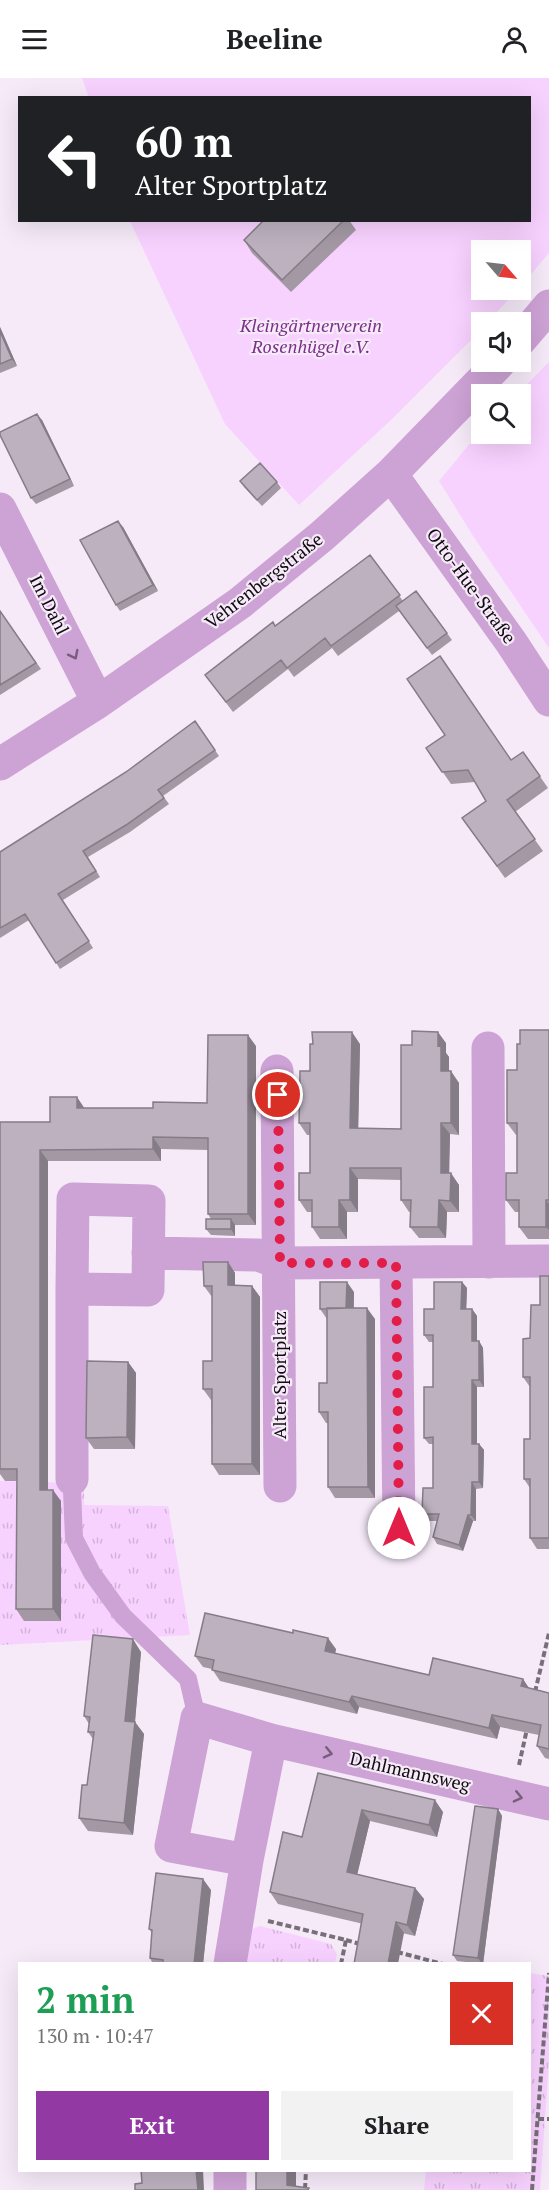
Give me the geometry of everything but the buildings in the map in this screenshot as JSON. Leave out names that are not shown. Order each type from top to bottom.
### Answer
[{"type":"street","points":[[531,327],[549,306]]},
{"type":"street","name":"Vehrenbergstraße","points":[[0,764],[98,702],[240,603],[322,536],[391,474],[490,372]]},
{"type":"street","name":"Otto-Hue-Straße","points":[[391,474],[511,642],[549,700]]},
{"type":"street","name":"Im Dahl","points":[[0,509],[98,702]]},
{"type":"street","points":[[488,1048],[489,1262]]},
{"type":"street","name":"Alter Sportplatz","points":[[277,1071],[280,1486]]},
{"type":"street","points":[[72,1289],[147,1290],[149,1201],[73,1199],[72,1289],[72,1485]]},
{"type":"street","points":[[148,1253],[258,1255],[280,1263],[549,1261]]},
{"type":"street","points":[[396,1263],[399,1528]]},
{"type":"street","points":[[197,1718],[171,1846],[247,1860]]},
{"type":"street","name":"Dahlmannsweg","points":[[197,1718],[271,1740],[549,1804]]},
{"type":"street","points":[[230,1962],[247,1860],[271,1740]]},
{"type":"street","points":[[230,2172],[230,2190]]},
{"type":"lane","points":[[72,1485],[74,1538],[92,1573],[123,1616],[188,1679],[197,1718]]},
{"type":"path","points":[[533,1702],[549,1633]]},
{"type":"path","points":[[512,1795],[528,1726]]},
{"type":"path","points":[[238,1914],[368,1946]]},
{"type":"path","points":[[341,1962],[346,1940]]},
{"type":"path","points":[[389,1951],[435,1962]]},
{"type":"path","points":[[532,2190],[549,1973]]},
{"type":"path","points":[[538,2119],[549,2119]]},
{"type":"path","points":[[305,2189],[306,2172]]},
{"type":"green space","name":"Kleingärtnerverein Rosenhügel e.V.","points":[[82,78],[549,78],[549,253],[531,274],[531,240],[471,240],[471,300],[508,300],[497,312],[471,312],[471,340],[390,421],[299,505],[225,424],[130,222],[531,222],[531,96],[88,96]]},
{"type":"green space","points":[[549,362],[549,648],[475,539],[439,481],[471,442],[471,444],[531,444],[531,384],[527,384]]},
{"type":"green space","points":[[0,1481],[84,1483],[84,1505],[168,1506],[190,1635],[0,1645]]},
{"type":"green space","points":[[260,1926],[331,1944],[337,1954],[335,1962],[247,1962],[252,1929]]},
{"type":"green space","points":[[531,1973],[549,1976],[549,2060],[540,2190],[424,2190],[426,2172],[531,2172]]},
{"type":"route","points":[[278,1095],[280,1263],[396,1263],[399,1528]]}]
